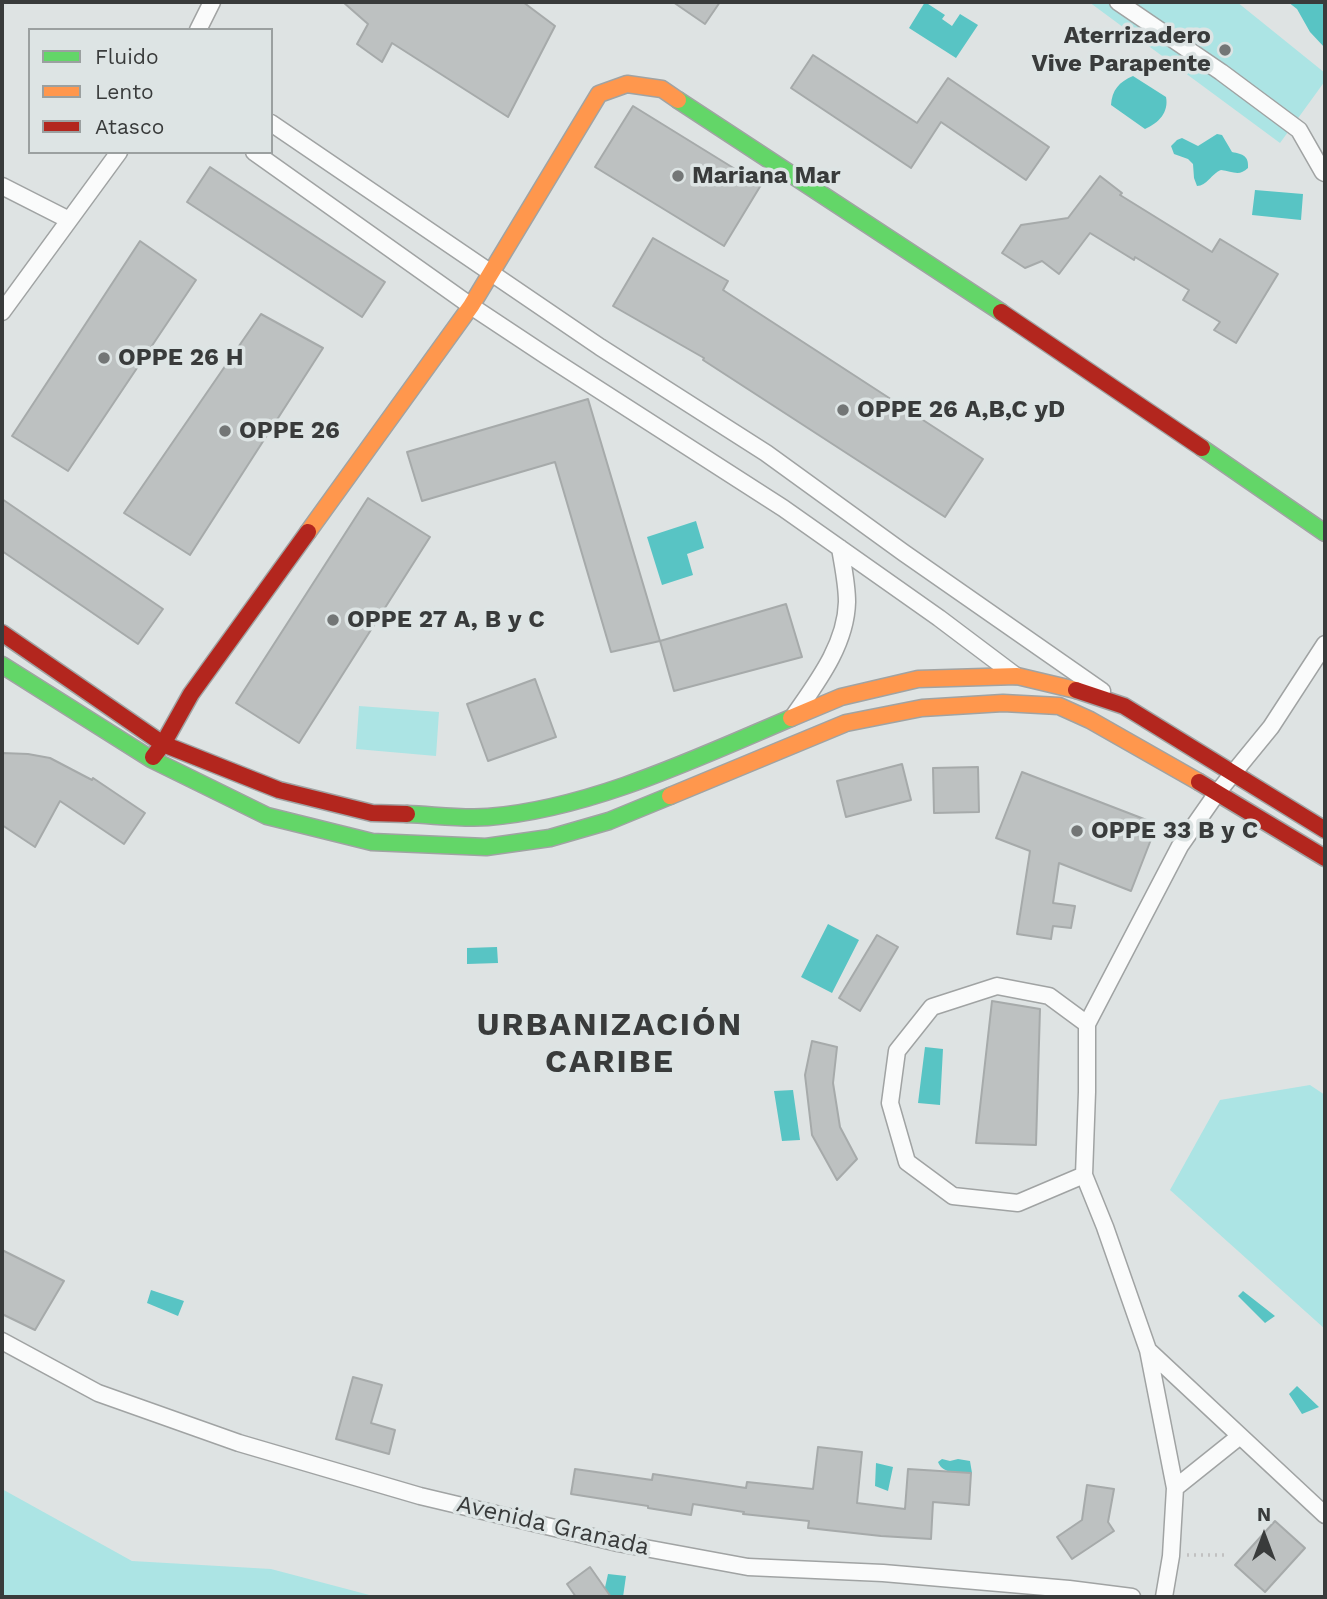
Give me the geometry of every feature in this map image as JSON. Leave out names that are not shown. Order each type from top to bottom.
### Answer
[{"type":"main road","points":[[151,759],[163,744],[191,694],[471,306],[599,94],[627,84],[662,89],[1074,360],[1325,533]]},
{"type":"main road","points":[[2,633],[163,744],[279,790],[372,813],[486,817],[544,809],[601,793],[683,764],[841,697],[918,679],[1017,677],[1068,687],[1124,706],[1325,830]]},
{"type":"main road","points":[[2,664],[151,759],[267,816],[372,842],[486,847],[550,838],[609,821],[846,723],[922,708],[1003,703],[1059,706],[1090,720],[1325,858]]},
{"type":"street","points":[[199,28],[212,2]]},
{"type":"street","points":[[1118,2],[1221,72],[1299,130],[1325,173]]},
{"type":"street","points":[[273,124],[600,347],[766,453],[1124,706]]},
{"type":"street","points":[[2,312],[118,154]]},
{"type":"street","points":[[257,154],[471,306],[783,508],[1059,706]]},
{"type":"street","points":[[2,186],[69,220]]},
{"type":"street","points":[[793,718],[825,670],[844,625],[846,579],[840,548]]},
{"type":"street","points":[[1164,1597],[1171,1556],[1175,1488],[1148,1350],[1084,1175],[1087,1024],[1180,846],[1217,793],[1271,727],[1325,644]]},
{"type":"street","points":[[2,684],[19,676]]},
{"type":"street","points":[[1084,1175],[1018,1203],[953,1196],[908,1161],[890,1103],[897,1051],[932,1007],[998,986],[1049,996],[1087,1024]]},
{"type":"street","name":"Avenida Granada","points":[[2,1341],[98,1393],[239,1443],[420,1496],[618,1543],[748,1567],[883,1573],[1132,1597]]},
{"type":"street","points":[[1148,1350],[1325,1515]]},
{"type":"street","points":[[1175,1488],[1240,1436]]},
{"type":"path","points":[[1171,1556],[1224,1555]]},
{"type":"shaded area","name":"Aterrizadero Vive Parapente","points":[[1089,2],[1237,2],[1325,73],[1325,81],[1280,143]]},
{"type":"shaded area","points":[[359,706],[439,712],[436,756],[356,749]]},
{"type":"shaded area","points":[[1310,1085],[1325,1095],[1325,1329],[1170,1190],[1220,1100]]},
{"type":"shaded area","points":[[2,1489],[132,1561],[271,1569],[377,1597],[2,1597]]},
{"type":"water","points":[[925,2],[945,15],[942,19],[952,26],[960,14],[978,25],[956,58],[909,28]]},
{"type":"water","points":[[1288,2],[1325,2],[1325,48],[1310,32],[1297,9]]},
{"type":"water","points":[[1133,76],[1166,97],[1162,116],[1155,124],[1145,129],[1111,105],[1117,87]]},
{"type":"water","points":[[1217,134],[1222,135],[1232,152],[1246,158],[1248,168],[1238,173],[1221,170],[1204,184],[1197,186],[1193,164],[1174,154],[1171,146],[1182,138],[1198,146]]},
{"type":"water","points":[[1255,190],[1303,194],[1301,220],[1252,215]]},
{"type":"water","points":[[696,521],[704,548],[687,554],[693,575],[662,585],[647,537]]},
{"type":"water","points":[[828,924],[859,940],[832,993],[801,977]]},
{"type":"water","points":[[497,947],[498,963],[467,964],[467,948]]},
{"type":"water","points":[[925,1047],[943,1049],[940,1105],[918,1103]]},
{"type":"water","points":[[793,1090],[800,1140],[782,1141],[774,1091]]},
{"type":"water","points":[[151,1290],[184,1301],[178,1316],[147,1303]]},
{"type":"water","points":[[1243,1291],[1275,1316],[1265,1323],[1238,1296]]},
{"type":"water","points":[[1297,1386],[1319,1407],[1302,1414],[1289,1394]]},
{"type":"water","points":[[942,1459],[970,1461],[972,1473],[948,1471],[938,1462]]},
{"type":"water","points":[[876,1463],[893,1467],[888,1491],[875,1486]]},
{"type":"water","points":[[608,1574],[626,1576],[623,1597],[609,1597],[604,1592]]},
{"type":"building","points":[[343,2],[523,2],[555,26],[508,117],[392,43],[382,62],[357,44],[368,24]]},
{"type":"building","points":[[673,2],[720,2],[705,24]]},
{"type":"building","points":[[813,55],[917,123],[948,78],[1049,147],[1026,180],[941,122],[911,168],[791,88]]},
{"type":"building","name":"Mariana Mar","points":[[633,106],[761,185],[724,246],[595,167]]},
{"type":"building","points":[[210,167],[385,282],[362,317],[187,202]]},
{"type":"building","points":[[1100,176],[1122,193],[1120,195],[1212,252],[1220,239],[1278,274],[1236,343],[1214,330],[1220,322],[1183,300],[1189,290],[1090,233],[1059,274],[1042,261],[1025,268],[1002,253],[1021,225],[1068,218]]},
{"type":"building","name":"OPPE 26 A,B,C yD","points":[[653,238],[728,281],[723,290],[983,459],[945,517],[703,360],[704,358],[613,306]]},
{"type":"building","name":"OPPE 26 H","points":[[140,241],[196,280],[68,471],[12,436]]},
{"type":"building","name":"OPPE 26","points":[[261,314],[323,348],[190,555],[124,513]]},
{"type":"building","points":[[588,399],[660,641],[611,652],[555,462],[422,501],[407,452]]},
{"type":"building","name":"OPPE 27 A, B y C","points":[[368,498],[430,537],[299,743],[236,703]]},
{"type":"building","points":[[2,499],[163,609],[138,644],[2,551]]},
{"type":"building","points":[[786,604],[802,657],[674,691],[660,641]]},
{"type":"building","points":[[535,679],[556,737],[488,761],[467,704]]},
{"type":"building","points":[[2,753],[50,758],[92,780],[93,778],[145,813],[124,844],[60,801],[35,847],[2,825]]},
{"type":"building","points":[[902,764],[911,800],[846,817],[837,781]]},
{"type":"building","points":[[978,767],[979,812],[934,813],[933,768]]},
{"type":"building","name":"OPPE 33 B y C","points":[[1022,772],[1157,824],[1131,891],[1059,863],[1053,903],[1075,906],[1071,928],[1053,926],[1051,939],[1017,934],[1030,851],[996,838]]},
{"type":"building","points":[[877,935],[898,947],[860,1011],[839,998]]},
{"type":"building","points":[[992,1001],[1040,1009],[1036,1145],[976,1143]]},
{"type":"building","points":[[812,1041],[837,1047],[833,1083],[840,1127],[857,1159],[837,1180],[812,1135],[805,1075]]},
{"type":"building","points":[[2,1250],[64,1281],[35,1330],[2,1314]]},
{"type":"building","points":[[353,1377],[382,1385],[371,1423],[395,1430],[389,1454],[336,1439]]},
{"type":"building","points":[[818,1447],[862,1452],[857,1503],[905,1509],[908,1469],[971,1473],[969,1505],[933,1502],[931,1539],[808,1528],[809,1521],[743,1514],[744,1512],[693,1504],[691,1515],[571,1494],[575,1469],[652,1480],[653,1474],[746,1488],[747,1482],[813,1489]]},
{"type":"building","points":[[1087,1485],[1114,1489],[1108,1522],[1114,1531],[1072,1559],[1057,1537],[1082,1520]]},
{"type":"building","points":[[1275,1521],[1305,1548],[1265,1592],[1235,1565]]},
{"type":"building","points":[[590,1567],[611,1597],[576,1597],[567,1584]]},
{"type":"traffic: fast","points":[[678,100],[1001,312]]},
{"type":"traffic: fast","points":[[1202,448],[1325,533]]},
{"type":"traffic: fast","points":[[2,665],[151,759],[267,816],[372,842],[486,847],[550,838],[609,821],[670,796]]},
{"type":"traffic: fast","points":[[407,814],[488,817],[565,804],[642,780],[791,718]]},
{"type":"traffic: slow","points":[[308,532],[471,306],[599,94],[627,84],[662,89],[678,100]]},
{"type":"traffic: slow","points":[[791,718],[841,697],[918,679],[1017,676],[1076,690]]},
{"type":"traffic: slow","points":[[670,796],[846,723],[922,708],[1003,703],[1059,706],[1090,720],[1199,782]]},
{"type":"traffic: jam","points":[[1001,312],[1202,448]]},
{"type":"traffic: jam","points":[[153,757],[191,694],[308,532]]},
{"type":"traffic: jam","points":[[2,633],[163,744],[279,790],[372,813],[407,814]]},
{"type":"traffic: jam","points":[[1076,690],[1124,706],[1325,830]]},
{"type":"traffic: jam","points":[[1199,782],[1325,858]]},
{"type":"place","name":"Aterrizadero Vive Parapente","points":[[1225,50]]},
{"type":"place","name":"Mariana Mar","points":[[678,176]]},
{"type":"place","name":"OPPE 26 H","points":[[104,358]]},
{"type":"place","name":"OPPE 26 A,B,C yD","points":[[843,410]]},
{"type":"place","name":"OPPE 26","points":[[225,431]]},
{"type":"place","name":"OPPE 27 A, B y C","points":[[333,620]]},
{"type":"place","name":"OPPE 33 B y C","points":[[1077,831]]},
{"type":"district","name":"URBANIZACIÓN CARIBE","points":[[610,1044]]}]
